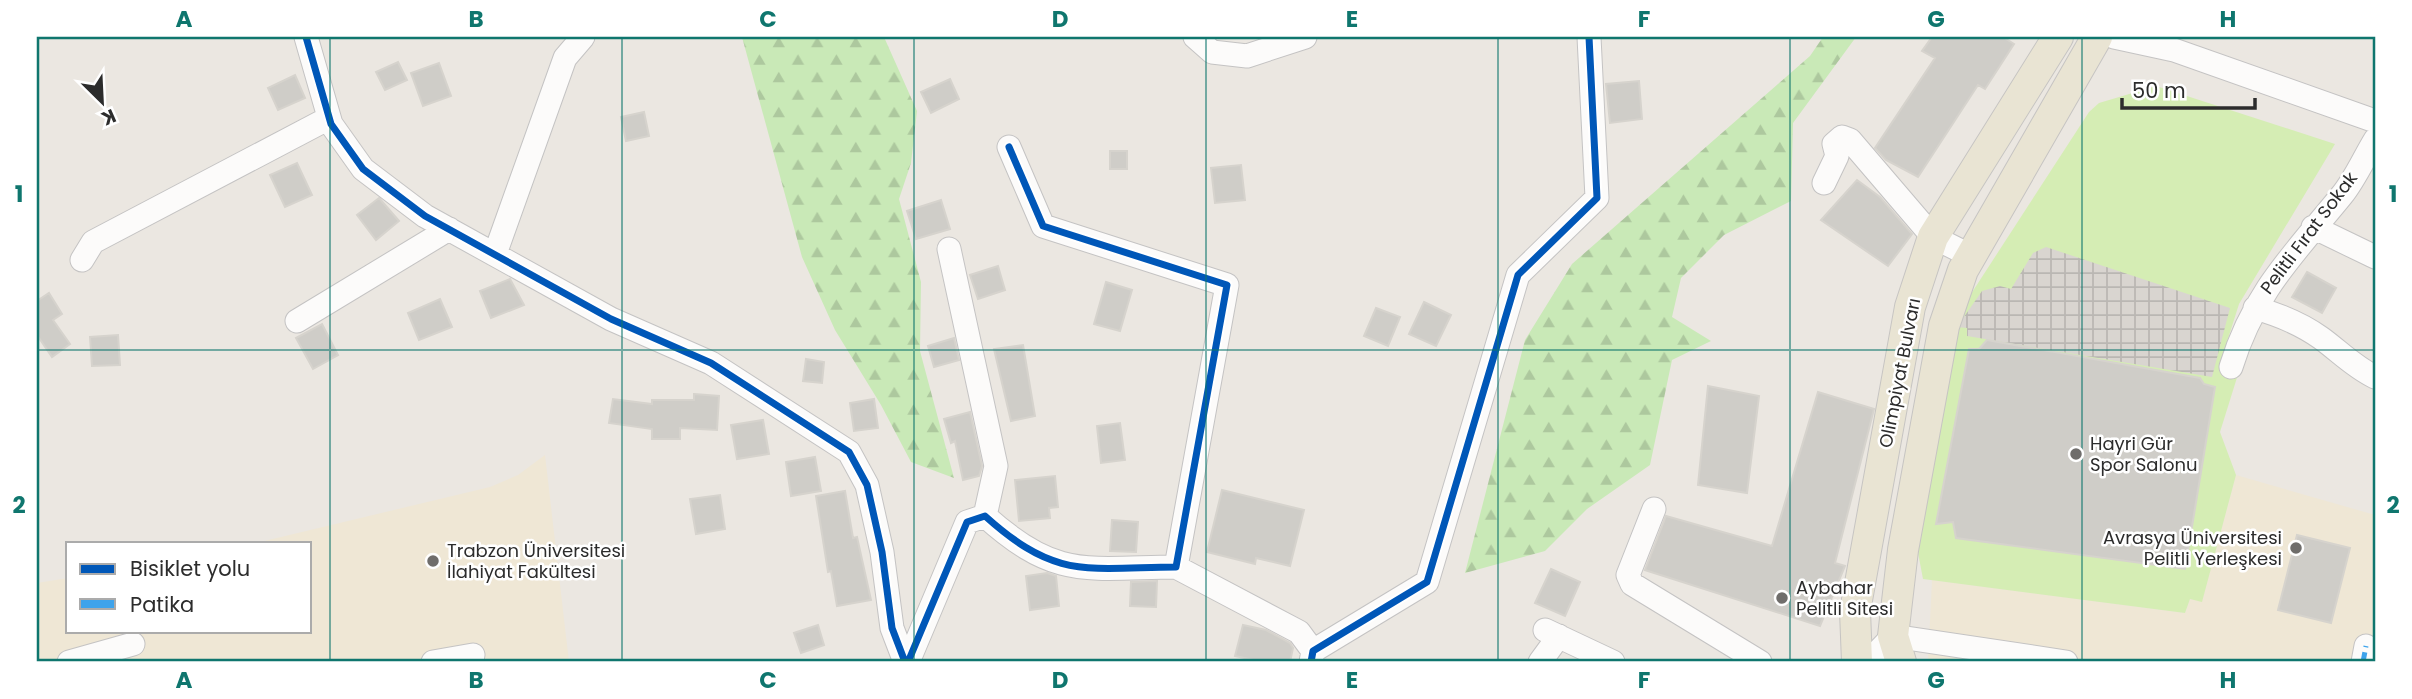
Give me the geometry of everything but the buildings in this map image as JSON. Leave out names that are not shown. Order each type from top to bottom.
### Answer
[{"type":"main road","name":"Olimpiyat Bulvarı","points":[[1857,662],[1855,611],[1910,307],[1933,237],[2058,37]]},
{"type":"main road","name":"Olimpiyat Bulvarı","points":[[1897,649],[1903,550],[1944,326],[1963,270],[2096,37]]},
{"type":"street","points":[[306,37],[329,118],[363,169],[425,216],[611,318],[711,363],[849,452],[867,485],[882,552],[892,628],[906,662]]},
{"type":"street","points":[[495,254],[565,58],[583,37]]},
{"type":"street","points":[[1195,37],[1212,52],[1247,56],[1305,37]]},
{"type":"street","points":[[985,516],[1014,542],[1042,559],[1073,568],[1176,567],[1299,632],[1312,656],[1427,582],[1518,275],[1597,198],[1589,37]]},
{"type":"street","points":[[2115,37],[2174,50],[2375,121]]},
{"type":"street","points":[[82,260],[93,242],[329,118]]},
{"type":"street","points":[[1824,183],[1837,156],[1834,144],[1842,137],[1850,140],[1933,237],[1971,256]]},
{"type":"street","name":"Pelitli Fırat Sokak","points":[[2231,367],[2255,308],[2293,250],[2343,194],[2375,140]]},
{"type":"street","points":[[1009,147],[1043,226],[1227,285],[1176,567]]},
{"type":"street","points":[[2313,227],[2375,257]]},
{"type":"street","points":[[297,321],[449,229]]},
{"type":"street","points":[[949,249],[996,466],[985,516]]},
{"type":"street","points":[[2255,308],[2288,318],[2322,339],[2361,371],[2375,377]]},
{"type":"street","points":[[1654,509],[1628,575],[1632,584],[1760,662]]},
{"type":"street","points":[[906,662],[967,522],[985,516]]},
{"type":"street","points":[[1540,662],[1552,633],[1613,662]]},
{"type":"street","points":[[69,662],[133,644]]},
{"type":"street","points":[[1868,662],[1897,649],[2066,662]]},
{"type":"street","points":[[433,662],[474,654]]},
{"type":"shaded area","points":[[2046,247],[2230,308],[2212,377],[1967,336],[1967,328],[1957,327],[1982,291],[2000,286],[2011,289],[2033,253]]},
{"type":"shaded area","name":"Trabzon Üniversitesi İlahiyat Fakültesi","points":[[545,455],[569,662],[37,662],[37,583],[66,578],[66,632],[312,632],[312,542],[260,542],[490,487],[518,475]]},
{"type":"shaded area","name":"Avrasya Üniversitesi Pelitli Yerleşkesi","points":[[2236,475],[2375,515],[2375,662],[1928,662],[1932,580],[2185,613],[2190,599],[2202,601]]},
{"type":"green space","points":[[742,37],[884,37],[917,111],[911,163],[899,199],[921,282],[920,351],[954,478],[911,462],[881,405],[835,330],[802,257]]},
{"type":"green space","points":[[1823,37],[1856,37],[1793,123],[1791,201],[1724,235],[1681,278],[1672,317],[1711,341],[1672,360],[1650,465],[1587,509],[1545,551],[1465,573],[1525,340],[1572,264],[1810,56]]},
{"type":"green space","points":[[2156,86],[2335,144],[2239,304],[2220,364],[2240,368],[2220,432],[2236,475],[2202,602],[2190,599],[2185,613],[1923,579],[1916,542],[1956,317],[2089,112],[2099,103]]},
{"type":"marked path","points":[[2363,662],[2366,646]]},
{"type":"cycle path","points":[[306,37],[331,124],[363,169],[425,216],[611,319],[711,363],[849,452],[867,485],[882,552],[892,628],[905,662]]},
{"type":"cycle path","points":[[1311,662],[1313,651],[1427,582],[1518,275],[1597,198],[1589,37]]},
{"type":"cycle path","points":[[908,662],[967,522],[985,516],[1032,551],[1053,561],[1073,566],[1176,567],[1227,285],[1043,226],[1009,147]]},
{"type":"place","name":"Hayri Gür Spor Salonu","points":[[2076,454]]},
{"type":"place","name":"Avrasya Üniversitesi Pelitli Yerleşkesi","points":[[2296,548]]},
{"type":"place","name":"Trabzon Üniversitesi İlahiyat Fakültesi","points":[[433,561]]},
{"type":"place","name":"Aybahar Pelitli Sitesi","points":[[1782,598]]}]
